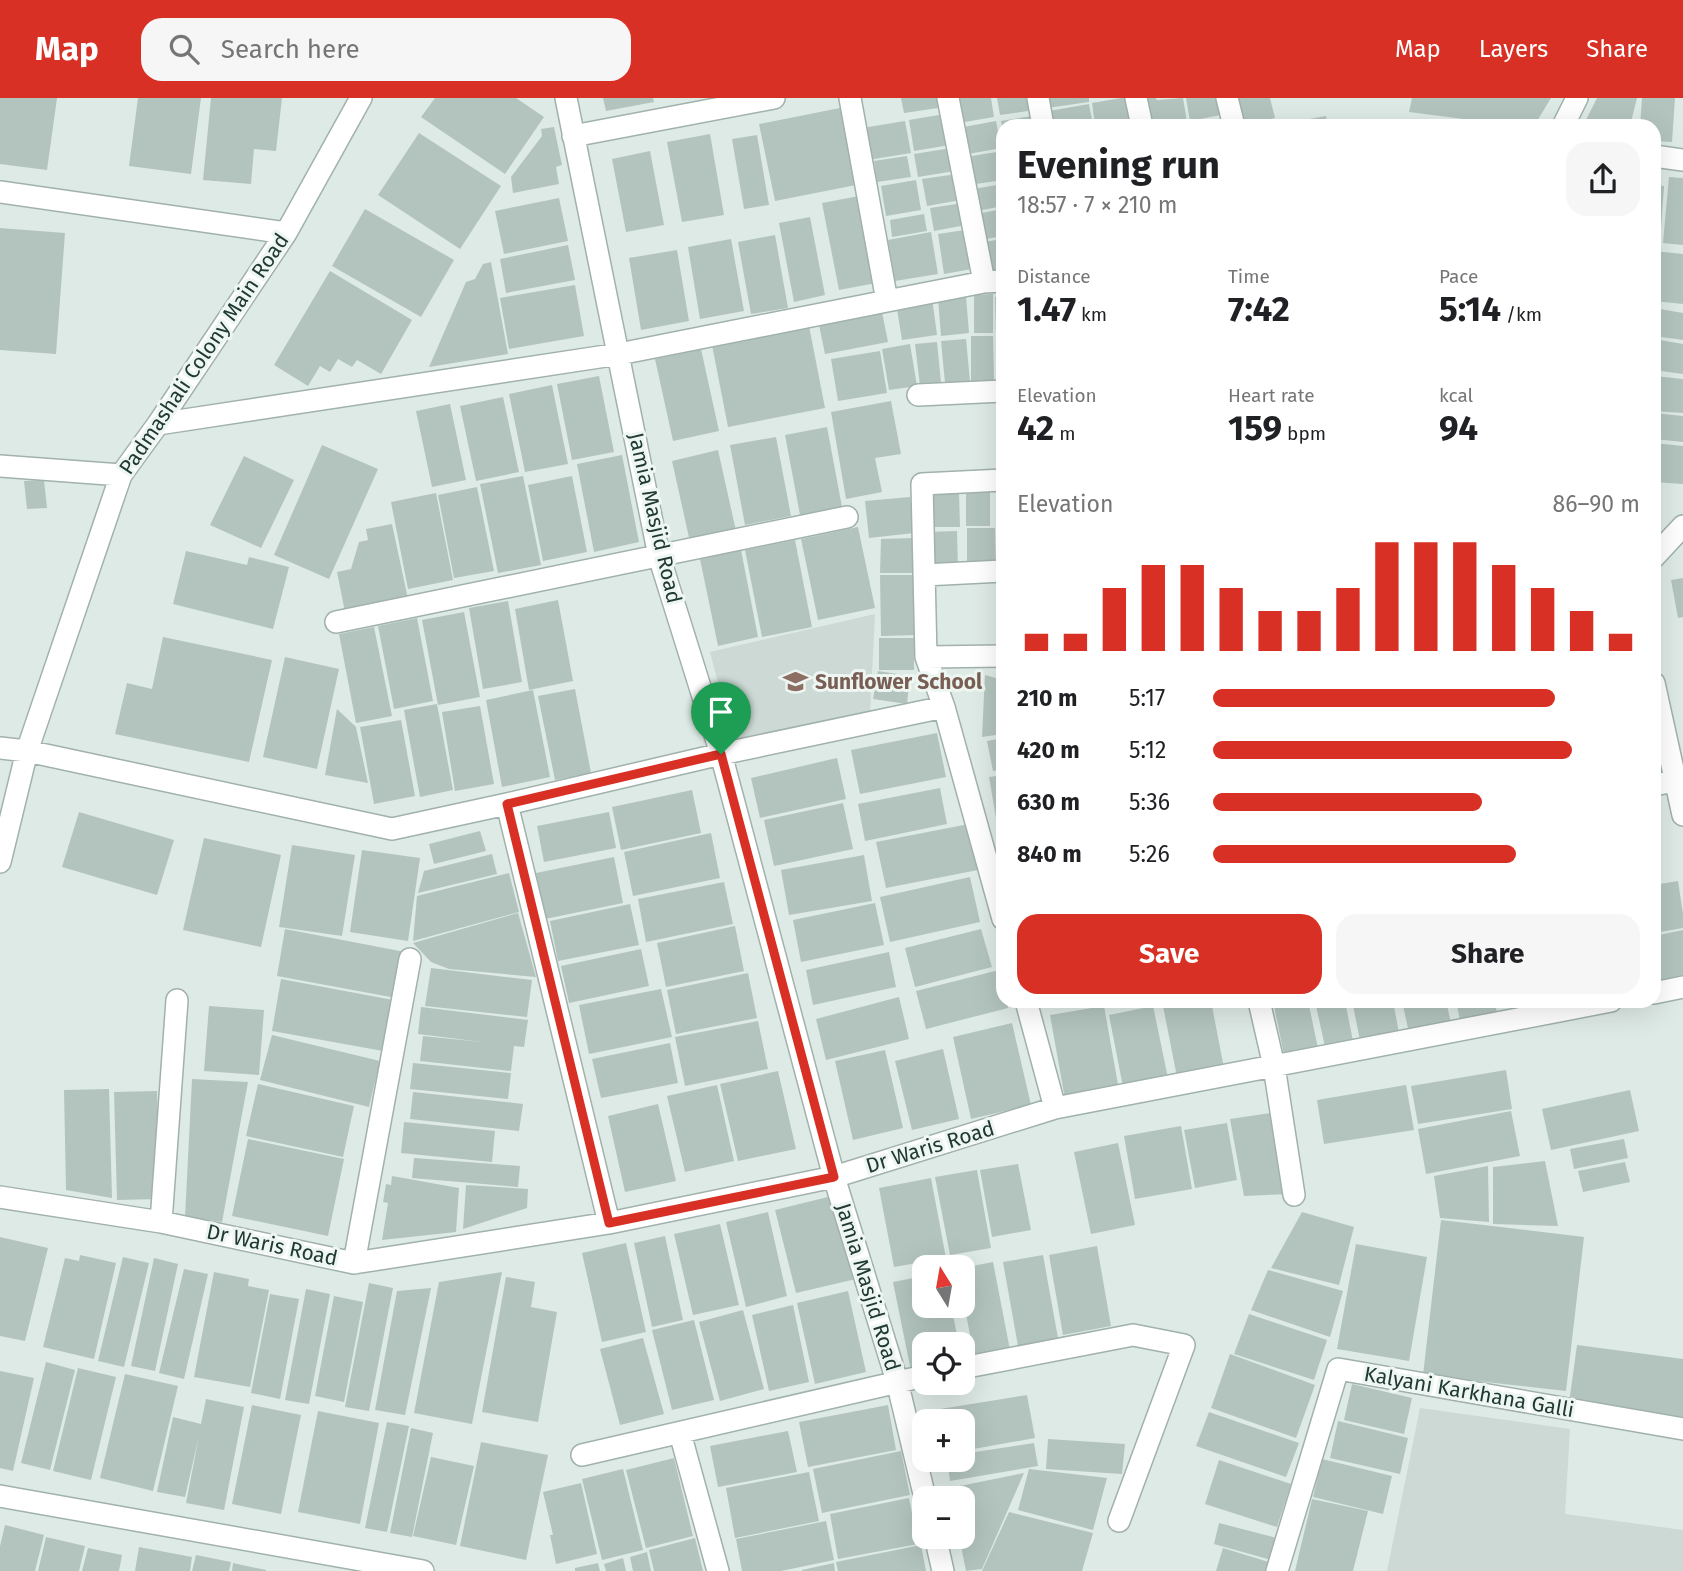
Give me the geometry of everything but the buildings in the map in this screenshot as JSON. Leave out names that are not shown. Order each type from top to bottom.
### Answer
[{"type":"street","name":"Padmashali Colony Main Road","points":[[0,862],[26,751],[121,475],[286,233],[361,98]]},
{"type":"street","name":"Jamia Masjid Road","points":[[566,98],[659,556],[721,754],[834,1177],[897,1381],[922,1486]]},
{"type":"street","points":[[573,136],[774,98]]},
{"type":"street","points":[[850,98],[887,301]]},
{"type":"street","points":[[158,424],[619,354],[993,281],[948,98]]},
{"type":"street","points":[[1038,98],[1042,119]]},
{"type":"street","points":[[1136,98],[1140,119]]},
{"type":"street","points":[[1227,98],[1232,119]]},
{"type":"street","points":[[1566,119],[1577,98]]},
{"type":"street","points":[[1661,157],[1683,160]]},
{"type":"street","points":[[0,192],[286,233]]},
{"type":"street","points":[[918,395],[996,391]]},
{"type":"street","points":[[0,466],[121,475]]},
{"type":"street","points":[[996,480],[922,484],[926,657],[944,707],[996,894]]},
{"type":"street","points":[[336,622],[847,517]]},
{"type":"street","points":[[1661,550],[1683,526]]},
{"type":"street","points":[[923,575],[996,571]]},
{"type":"street","points":[[926,657],[996,656]]},
{"type":"street","points":[[0,748],[26,751],[392,829],[721,754],[944,707]]},
{"type":"street","points":[[1661,716],[1683,815]]},
{"type":"street","points":[[1661,784],[1675,781]]},
{"type":"street","points":[[507,804],[609,1223]]},
{"type":"street","points":[[354,1263],[410,959]]},
{"type":"street","points":[[1661,992],[1683,987]]},
{"type":"street","points":[[161,1222],[177,1000]]},
{"type":"street","points":[[1028,1008],[1055,1108]]},
{"type":"street","points":[[1261,1008],[1274,1066],[1294,1195]]},
{"type":"street","name":"Dr Waris Road","points":[[0,1197],[161,1222],[354,1263],[609,1223],[834,1177],[1055,1108],[1575,1008]]},
{"type":"street","points":[[975,1365],[1133,1335],[1184,1345],[1119,1521]]},
{"type":"street","name":"Kalyani Karkhana Galli","points":[[1277,1571],[1338,1369],[1683,1429]]},
{"type":"street","points":[[582,1455],[912,1378]]},
{"type":"street","points":[[680,1433],[718,1571]]},
{"type":"street","points":[[0,1496],[423,1571]]},
{"type":"street","points":[[938,1549],[943,1571]]},
{"type":"shaded area","name":"Sunflower School","points":[[875,614],[870,712],[734,743],[710,652]]},
{"type":"shaded area","points":[[1420,1408],[1570,1429],[1565,1514],[1683,1530],[1683,1571],[1387,1571]]},
{"type":"place","name":"Sunflower School","points":[[795,682]]},
{"type":"route","points":[[721,754],[834,1177],[609,1223],[507,804],[721,754]]}]
